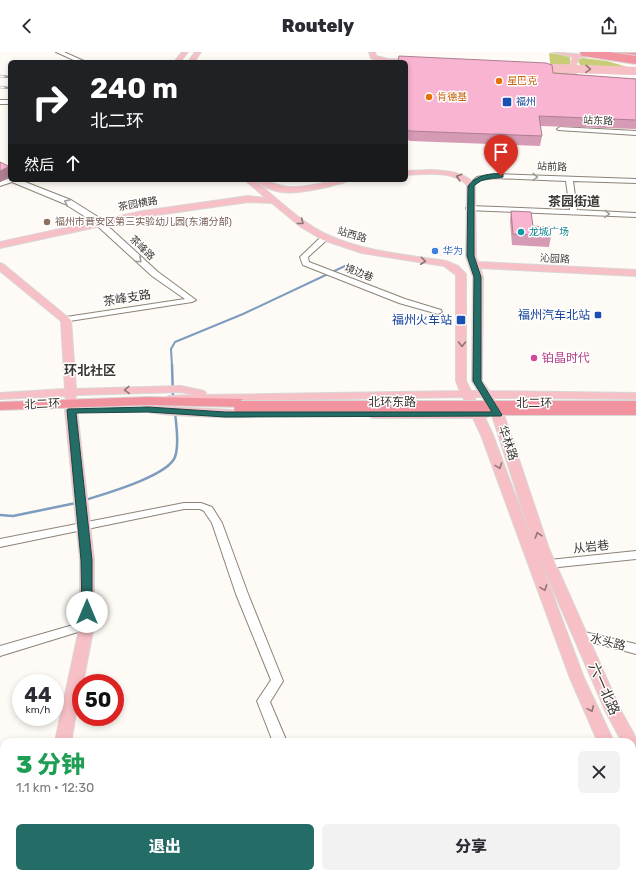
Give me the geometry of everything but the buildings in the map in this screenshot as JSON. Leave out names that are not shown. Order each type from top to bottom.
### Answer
[{"type":"highway","points":[[610,52],[636,55]]},
{"type":"highway","points":[[581,53],[636,60]]},
{"type":"highway","name":"北二环","points":[[0,414],[71,402]]},
{"type":"highway","name":"北二环","points":[[0,406],[71,402],[148,405],[172,402],[242,406],[636,408]]},
{"type":"highway","name":"北二环","points":[[242,406],[636,403]]},
{"type":"main road","points":[[179,60],[185,52]]},
{"type":"main road","points":[[372,52],[374,57],[384,60]]},
{"type":"main road","points":[[555,52],[581,53]]},
{"type":"main road","points":[[581,53],[573,65],[573,75],[581,80],[588,81]]},
{"type":"main road","points":[[408,62],[423,63]]},
{"type":"main road","points":[[543,67],[636,71]]},
{"type":"main road","points":[[408,173],[440,174],[462,177],[467,180],[471,186]]},
{"type":"main road","points":[[235,201],[248,193],[249,182]]},
{"type":"main road","name":"站西路","points":[[252,182],[283,200],[288,212],[311,230],[325,238],[365,251],[446,264],[457,270],[461,277]]},
{"type":"main road","points":[[266,182],[288,190],[334,182]]},
{"type":"main road","points":[[283,200],[329,183]]},
{"type":"main road","name":"华林路","points":[[471,186],[471,256],[478,277],[477,381],[498,415],[549,564],[580,635]]},
{"type":"main road","name":"茶园横路","points":[[0,245],[143,214],[235,201],[261,199],[283,200]]},
{"type":"main road","points":[[0,266],[66,320],[71,402],[86,560],[87,625],[64,738]]},
{"type":"main road","points":[[474,268],[636,277]]},
{"type":"main road","name":"沁园路","points":[[474,268],[636,273]]},
{"type":"main road","name":"华林路","points":[[461,277],[461,381],[479,415],[577,678],[604,738]]},
{"type":"main road","points":[[0,396],[71,402],[172,402],[223,397],[468,394],[636,396]]},
{"type":"main road","name":"北环东路","points":[[172,402],[225,414],[498,415],[636,413]]},
{"type":"main road","name":"六一北路","points":[[580,635],[614,712],[628,738]]},
{"type":"street","points":[[59,52],[78,60]]},
{"type":"street","name":"站东路","points":[[560,129],[636,133]]},
{"type":"street","name":"站前路","points":[[471,186],[477,179],[490,176],[636,181]]},
{"type":"street","points":[[569,178],[574,213]]},
{"type":"street","name":"茶峰路","points":[[19,182],[72,204],[101,222],[143,264],[192,300]]},
{"type":"street","points":[[470,208],[636,215]]},
{"type":"street","name":"境边巷","points":[[325,238],[303,258],[306,263],[407,303],[438,312]]},
{"type":"street","name":"茶峰支路","points":[[66,320],[192,300]]},
{"type":"street","points":[[0,543],[184,506],[201,506],[208,509],[217,523],[239,587],[278,681],[263,701],[278,738]]},
{"type":"street","name":"从岩巷","points":[[549,564],[636,555]]},
{"type":"street","points":[[0,651],[87,625]]},
{"type":"street","name":"水头路","points":[[580,635],[636,649]]},
{"type":"green space","points":[[549,53],[570,56],[571,75],[552,81]]},
{"type":"green space","points":[[583,58],[607,61],[631,68],[580,65],[577,59]]},
{"type":"waterway","points":[[172,366],[171,349],[175,342],[243,314],[347,265]]},
{"type":"waterway","points":[[172,365],[173,397]]},
{"type":"waterway","points":[[85,500],[120,489],[161,471],[170,464],[175,457],[177,445],[174,402]]},
{"type":"waterway","points":[[0,515],[13,516],[76,503]]},
{"type":"railway","points":[[0,76],[8,77]]},
{"type":"railway","points":[[0,87],[8,88]]},
{"type":"place","name":"星巴克","points":[[499,81]]},
{"type":"place","name":"肯德基","points":[[429,97]]},
{"type":"place","name":"福州","points":[[507,102]]},
{"type":"place","name":"福州市晋安区第三实验幼儿园(东浦分部)","points":[[47,222]]},
{"type":"place","name":"龙城广场","points":[[521,232]]},
{"type":"place","name":"华为","points":[[435,251]]},
{"type":"place","name":"福州汽车北站","points":[[598,315]]},
{"type":"place","name":"福州火车站","points":[[461,320]]},
{"type":"place","name":"铂晶时代","points":[[534,358]]},
{"type":"district","name":"茶园街道","points":[[574,201]]},
{"type":"district","name":"环北社区","points":[[90,370]]},
{"type":"route","points":[[87,612],[86,560],[71,410],[148,409],[225,414],[498,415],[477,381],[478,277],[471,256],[470,208],[471,186],[474,182],[482,177],[501,176]]}]
